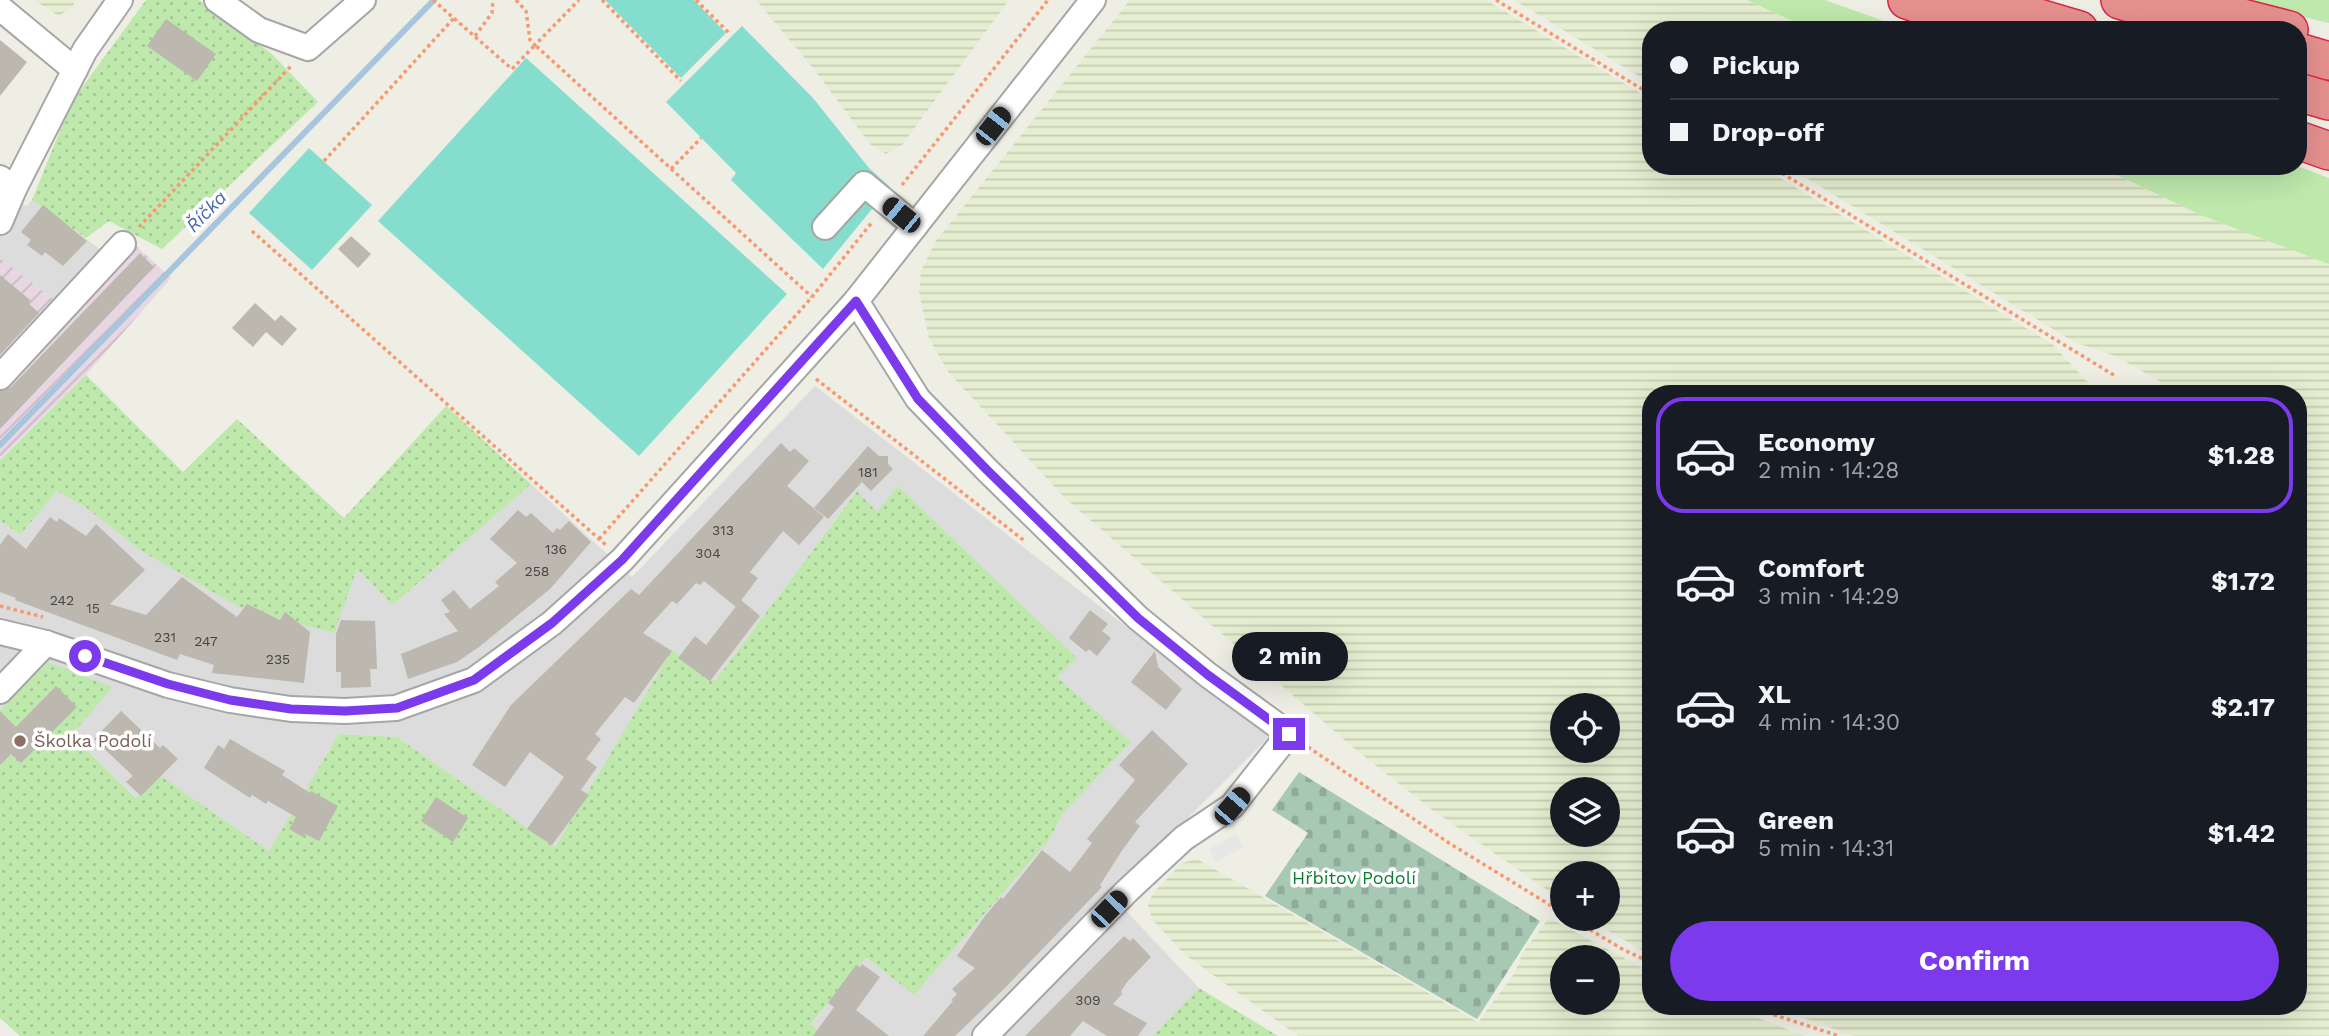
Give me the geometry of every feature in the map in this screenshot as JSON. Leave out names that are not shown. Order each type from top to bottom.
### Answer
[{"type":"highway","points":[[1907,0],[1964,21]]},
{"type":"highway","points":[[1978,0],[2049,21]]},
{"type":"highway","points":[[2120,0],[2191,21]]},
{"type":"highway","points":[[2153,0],[2207,9],[2254,21]]},
{"type":"highway","points":[[2307,34],[2329,40]]},
{"type":"highway","points":[[2307,55],[2329,61]]},
{"type":"highway","points":[[2307,95],[2329,101]]},
{"type":"highway","points":[[2307,143],[2329,151]]},
{"type":"street","points":[[0,222],[7,183],[80,60],[120,0]]},
{"type":"street","points":[[217,0],[258,30],[308,48],[363,0]]},
{"type":"street","points":[[0,632],[47,631],[168,684],[230,700],[291,709],[345,711],[397,708],[474,680],[552,623],[622,560],[856,301],[1093,0]]},
{"type":"street","points":[[0,8],[80,60]]},
{"type":"street","points":[[825,227],[864,184],[915,226]]},
{"type":"street","points":[[0,377],[123,244]]},
{"type":"street","points":[[856,301],[918,399],[987,470],[1138,618],[1208,675],[1289,734],[1232,806],[1184,838],[1127,891],[985,1036]]},
{"type":"street","points":[[0,691],[47,631]]},
{"type":"path","points":[[433,0],[512,69],[579,0]]},
{"type":"path","points":[[475,37],[492,13],[493,0]]},
{"type":"path","points":[[516,0],[526,10],[530,40],[812,297]]},
{"type":"path","points":[[602,0],[681,81]]},
{"type":"path","points":[[696,0],[729,33]]},
{"type":"path","points":[[599,539],[812,297],[1048,0]]},
{"type":"path","points":[[1496,0],[1642,89]]},
{"type":"path","points":[[324,161],[454,18]]},
{"type":"path","points":[[123,244],[308,48]]},
{"type":"path","points":[[671,169],[701,138]]},
{"type":"path","points":[[1785,175],[2117,377]]},
{"type":"path","points":[[252,231],[622,560]]},
{"type":"path","points":[[798,365],[1027,543]]},
{"type":"path","points":[[0,606],[47,631]]},
{"type":"path","points":[[1289,734],[1449,843],[1550,905]]},
{"type":"path","points":[[1592,931],[1642,958]]},
{"type":"path","points":[[1775,1015],[1839,1036]]},
{"type":"shaded area","points":[[605,0],[694,0],[726,33],[681,78]]},
{"type":"shaded area","points":[[742,26],[813,98],[869,168],[890,187],[823,269],[731,180],[736,173],[666,102]]},
{"type":"shaded area","points":[[526,58],[787,294],[639,456],[378,221]]},
{"type":"shaded area","points":[[309,148],[372,205],[312,270],[249,213]]},
{"type":"shaded area","points":[[0,188],[26,206],[32,200],[104,252],[58,303],[0,258]]},
{"type":"shaded area","points":[[122,233],[171,278],[86,375],[0,459],[0,258],[58,303]]},
{"type":"shaded area","points":[[815,386],[1269,737],[1111,895],[1199,988],[1152,1036],[823,1036],[811,1025],[866,956],[914,995],[1049,840],[1063,813],[1057,677],[1076,658],[898,486],[877,513],[856,492],[715,681],[672,650],[555,847],[397,737],[339,734],[269,851],[161,776],[137,798],[70,735],[112,687],[48,662],[0,710],[0,520],[20,535],[57,491],[88,509],[357,569],[393,605],[531,484],[632,577]]},
{"type":"shaded area","points":[[1236,834],[1243,847],[1216,862],[1209,849]]},
{"type":"green space","points":[[34,0],[76,0],[73,6],[59,16]]},
{"type":"green space","points":[[146,0],[199,0],[272,54],[318,102],[162,249],[109,221],[86,238],[32,200],[72,101]]},
{"type":"green space","points":[[756,0],[1009,0],[902,145],[886,154],[870,144],[813,68]]},
{"type":"green space","points":[[1130,0],[1486,0],[1642,94],[1642,175],[1776,175],[2052,344],[2091,385],[1642,385],[1642,950],[1609,931],[1620,931],[1620,861],[1550,861],[1550,892],[1431,809],[1356,750],[1066,499],[949,373],[929,339],[919,292],[921,271],[935,242]]},
{"type":"green space","points":[[1514,0],[1747,0],[1792,21],[1642,21],[1642,78]]},
{"type":"green space","points":[[1747,0],[1825,0],[1884,21],[1792,21]]},
{"type":"green space","points":[[2231,0],[2329,0],[2329,23]]},
{"type":"green space","points":[[2307,170],[2329,178],[2329,264],[2203,216],[2117,175],[2307,175]]},
{"type":"green space","points":[[1802,175],[2117,175],[2203,216],[2329,264],[2329,1036],[1854,1036],[1795,1015],[2307,1015],[2307,385],[2162,385],[2115,356],[2074,342]]},
{"type":"green space","points":[[86,375],[183,472],[237,419],[344,518],[446,406],[531,484],[393,605],[357,569],[334,633],[241,608],[143,552],[88,509],[57,491],[20,535],[0,520],[0,460]]},
{"type":"green space","points":[[898,486],[1077,658],[1057,677],[1131,742],[1063,813],[1049,840],[914,995],[866,957],[811,1024],[823,1036],[20,1036],[0,1018],[0,710],[48,662],[113,687],[71,735],[136,798],[161,776],[269,851],[339,734],[397,737],[555,847],[672,650],[715,681],[857,491],[877,512]]},
{"type":"green space","name":"Hřbitov Podolí","points":[[1299,772],[1540,921],[1477,1019],[1265,896],[1308,833],[1272,810]]},
{"type":"green space","points":[[1197,859],[1478,1022],[1514,974],[1523,952],[1549,918],[1550,931],[1573,931],[1600,945],[1550,945],[1550,1015],[1620,1015],[1620,956],[1642,968],[1642,1015],[1751,1015],[1805,1036],[1298,1036],[1184,954],[1152,919],[1148,904],[1153,893],[1182,863]]},
{"type":"green space","points":[[1199,988],[1278,1036],[1152,1036]]},
{"type":"building","points":[[166,19],[216,54],[197,81],[147,46]]},
{"type":"building","points":[[0,40],[27,62],[0,96]]},
{"type":"building","points":[[43,205],[87,241],[63,266],[45,252],[42,256],[27,245],[31,240],[21,232]]},
{"type":"building","points":[[351,236],[371,254],[358,268],[338,249]]},
{"type":"building","points":[[140,253],[154,267],[0,429],[0,391],[11,387]]},
{"type":"building","points":[[0,275],[30,300],[29,304],[39,313],[0,355]]},
{"type":"building","points":[[255,303],[275,321],[281,315],[297,329],[282,346],[266,332],[253,347],[232,328]]},
{"type":"building","points":[[781,443],[790,452],[794,448],[809,461],[787,486],[824,517],[799,545],[783,531],[750,572],[758,578],[736,607],[704,581],[700,585],[696,583],[677,604],[672,601],[643,633],[672,651],[634,703],[625,697],[595,734],[601,739],[586,759],[597,767],[581,790],[589,795],[552,845],[527,829],[564,777],[530,752],[505,787],[472,765],[511,705],[631,589],[639,595]]},
{"type":"building","points":[[868,446],[879,456],[888,456],[888,464],[893,469],[871,491],[862,482],[828,519],[814,508]]},
{"type":"building","points":[[518,510],[526,517],[531,513],[553,533],[569,521],[591,542],[550,589],[479,647],[457,662],[408,679],[401,654],[458,631],[444,614],[450,612],[441,600],[454,590],[470,609],[499,586],[495,582],[517,563],[490,539]]},
{"type":"building","points":[[50,517],[57,522],[59,518],[86,536],[96,524],[145,570],[110,604],[146,615],[182,577],[237,617],[247,604],[280,620],[285,612],[310,632],[304,683],[212,673],[214,665],[180,654],[177,660],[0,592],[0,545],[8,534],[26,549]]},
{"type":"building","points":[[741,600],[760,616],[710,681],[678,658],[695,636],[706,645]]},
{"type":"building","points":[[1090,610],[1108,624],[1102,631],[1111,638],[1097,656],[1089,649],[1086,652],[1069,638]]},
{"type":"building","points":[[341,620],[375,621],[377,669],[370,669],[371,687],[341,688],[341,672],[336,672],[336,634]]},
{"type":"building","points":[[1155,651],[1158,667],[1182,689],[1166,710],[1131,682]]},
{"type":"building","points":[[56,686],[77,707],[21,763],[11,754],[0,765],[0,711],[16,727]]},
{"type":"building","points":[[121,711],[160,748],[163,745],[178,759],[141,796],[126,782],[133,776],[94,739]]},
{"type":"building","points":[[1152,730],[1188,764],[1135,822],[1140,826],[1100,885],[1102,887],[955,1036],[923,1036],[953,1001],[951,1000],[957,994],[952,989],[975,968],[957,956],[985,916],[1001,897],[1003,899],[1042,850],[1070,872],[1092,843],[1087,839],[1135,780],[1119,765]]},
{"type":"building","points":[[230,739],[285,771],[282,775],[310,793],[311,791],[338,806],[319,841],[305,834],[303,837],[289,829],[296,817],[268,801],[266,804],[252,795],[250,798],[204,768],[218,745],[224,749]]},
{"type":"building","points":[[436,797],[468,818],[453,842],[421,821]]},
{"type":"building","points":[[1124,936],[1130,941],[1133,938],[1151,957],[1128,981],[1113,1004],[1147,1023],[1138,1036],[1107,1036],[1083,1021],[1070,1036],[1025,1036]]},
{"type":"building","points":[[862,964],[880,977],[856,1010],[889,1036],[813,1036],[834,1007],[828,1003],[856,965],[860,967]]},
{"type":"waterway","name":"Říčka","points":[[0,445],[434,0]]},
{"type":"place","name":"Školka Podolí","points":[[20,741]]},
{"type":"route","points":[[85,656],[168,684],[230,700],[291,709],[345,711],[397,708],[474,680],[552,623],[622,560],[856,301],[918,399],[987,470],[1138,618],[1208,675],[1289,734]]}]
